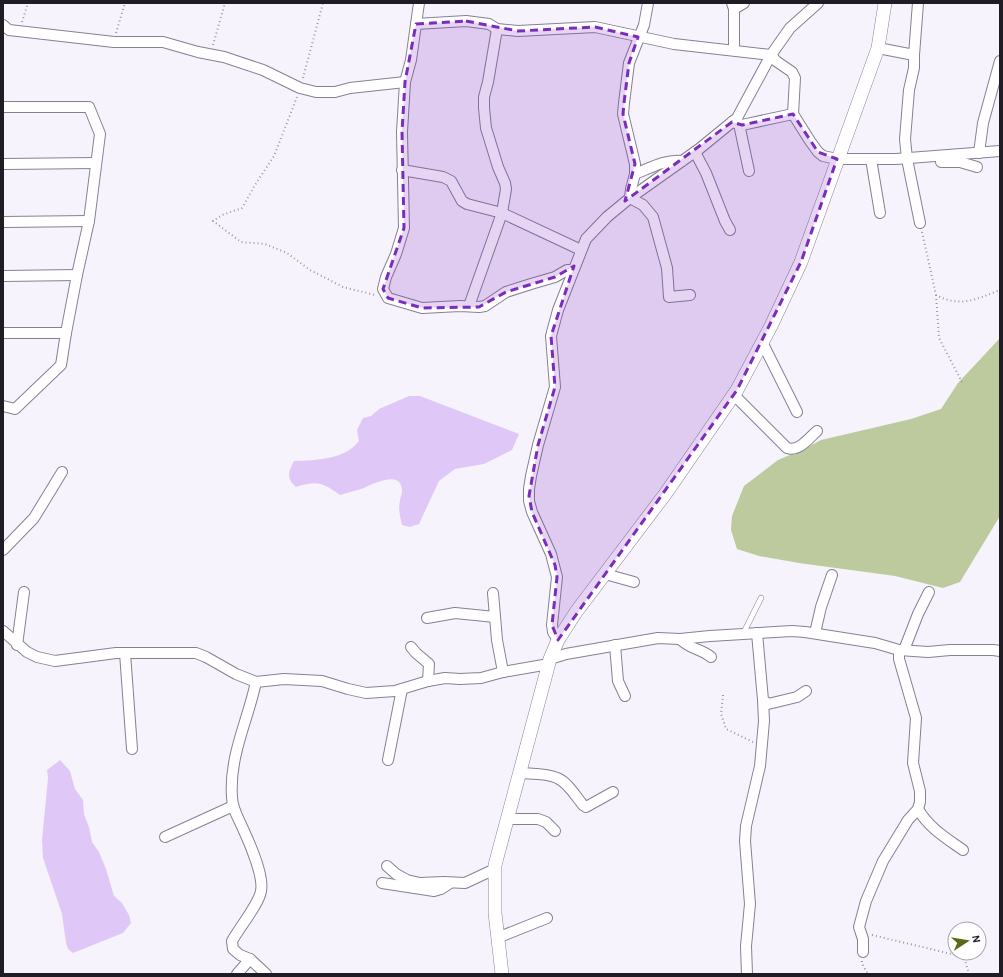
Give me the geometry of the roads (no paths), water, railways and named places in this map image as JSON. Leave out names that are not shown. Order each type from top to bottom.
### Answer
[{"type":"street","points":[[419,3],[411,60],[405,82],[402,132],[404,228],[383,289],[388,298],[422,308],[479,307],[485,306],[506,292],[555,277],[567,270],[573,270]]},
{"type":"street","points":[[630,198],[635,174],[635,164],[623,114],[629,63],[644,25],[648,3]]},
{"type":"street","points":[[734,50],[733,6],[744,3]]},
{"type":"street","points":[[558,640],[553,632],[552,625],[557,577],[555,565],[532,512],[529,496],[531,476],[538,445],[555,387],[551,336],[558,310],[581,250],[586,239],[607,217],[630,198],[735,123],[771,54],[790,28],[818,3]]},
{"type":"street","points":[[502,974],[495,913],[495,864],[549,662],[558,640],[576,612],[666,493],[734,395],[762,342],[801,262],[878,48],[886,3]]},
{"type":"street","points":[[918,3],[914,68],[908,90],[905,140],[911,158],[920,223]]},
{"type":"street","points":[[416,24],[466,21],[489,24],[497,29],[518,31],[595,27],[674,44],[771,54],[776,61],[792,72],[795,78],[793,114],[818,152],[823,156],[837,159],[911,158],[1000,151]]},
{"type":"street","points":[[3,25],[9,30],[114,42],[163,42],[224,57],[263,70],[300,88],[316,92],[336,92],[350,88],[405,82]]},
{"type":"street","points":[[469,306],[502,213],[506,190],[505,182],[498,168],[486,128],[484,96],[488,82],[497,29]]},
{"type":"street","points":[[878,48],[914,55]]},
{"type":"street","points":[[978,153],[983,123],[1000,61]]},
{"type":"street","points":[[3,107],[89,107],[100,134],[89,221],[77,275],[61,365],[15,409],[3,406]]},
{"type":"street","points":[[735,123],[742,125],[793,114]]},
{"type":"street","points":[[735,123],[749,171]]},
{"type":"street","points":[[695,152],[706,173],[730,230]]},
{"type":"street","points":[[911,158],[924,162],[960,162],[977,167]]},
{"type":"street","points":[[871,159],[880,213]]},
{"type":"street","points":[[635,174],[674,160],[682,161]]},
{"type":"street","points":[[3,164],[96,164]]},
{"type":"street","points":[[402,170],[443,177],[451,181],[462,201],[467,204],[502,213],[581,250]]},
{"type":"street","points":[[630,198],[643,205],[653,217],[667,268],[669,296],[690,295]]},
{"type":"street","points":[[3,222],[89,221]]},
{"type":"street","points":[[3,276],[77,275]]},
{"type":"street","points":[[3,333],[66,333]]},
{"type":"street","points":[[762,342],[797,412]]},
{"type":"street","points":[[734,395],[787,448],[794,449],[801,446],[817,430]]},
{"type":"street","points":[[3,550],[34,518],[62,472]]},
{"type":"street","points":[[605,574],[634,582]]},
{"type":"street","points":[[815,634],[821,607],[832,575]]},
{"type":"street","points":[[17,644],[24,592]]},
{"type":"street","points":[[863,952],[863,939],[859,927],[866,901],[882,861],[908,820],[918,809],[920,802],[920,791],[913,763],[916,718],[899,659],[901,650],[929,592]]},
{"type":"street","points":[[493,593],[497,640],[503,672]]},
{"type":"street","points":[[427,618],[455,613],[495,617]]},
{"type":"street","points":[[3,632],[27,652],[38,657],[55,660],[125,653],[196,653],[236,674],[256,682],[284,680],[322,681],[366,693],[395,691],[428,681],[445,678],[480,678],[549,662],[566,654],[658,638],[680,639],[792,631],[875,643],[901,650],[928,652],[950,650],[1000,651]]},
{"type":"street","points":[[747,974],[746,946],[750,904],[745,841],[746,826],[762,746],[764,721],[757,633]]},
{"type":"street","points":[[680,639],[686,645],[706,652],[712,658]]},
{"type":"street","points":[[615,645],[618,681],[625,696]]},
{"type":"street","points":[[411,647],[429,664],[428,681]]},
{"type":"street","points":[[125,653],[132,749]]},
{"type":"street","points":[[256,682],[238,744],[231,780],[233,806],[255,856],[261,892],[255,906],[232,941],[233,949],[240,956],[250,959],[266,974]]},
{"type":"street","points":[[388,760],[402,689]]},
{"type":"street","points":[[763,700],[768,704],[797,698],[806,691]]},
{"type":"street","points":[[520,774],[551,776],[558,778],[564,782],[586,807],[614,792]]},
{"type":"street","points":[[165,837],[233,806]]},
{"type":"street","points":[[918,809],[921,816],[934,830],[963,850]]},
{"type":"street","points":[[507,819],[538,819],[546,822],[555,831]]},
{"type":"street","points":[[387,866],[396,874],[413,882],[420,883],[465,883],[495,869]]},
{"type":"street","points":[[382,882],[434,891],[441,889],[450,882]]},
{"type":"street","points":[[497,938],[547,918]]},
{"type":"street","points":[[237,974],[250,959]]},
{"type":"lane","points":[[743,634],[761,598]]}]
